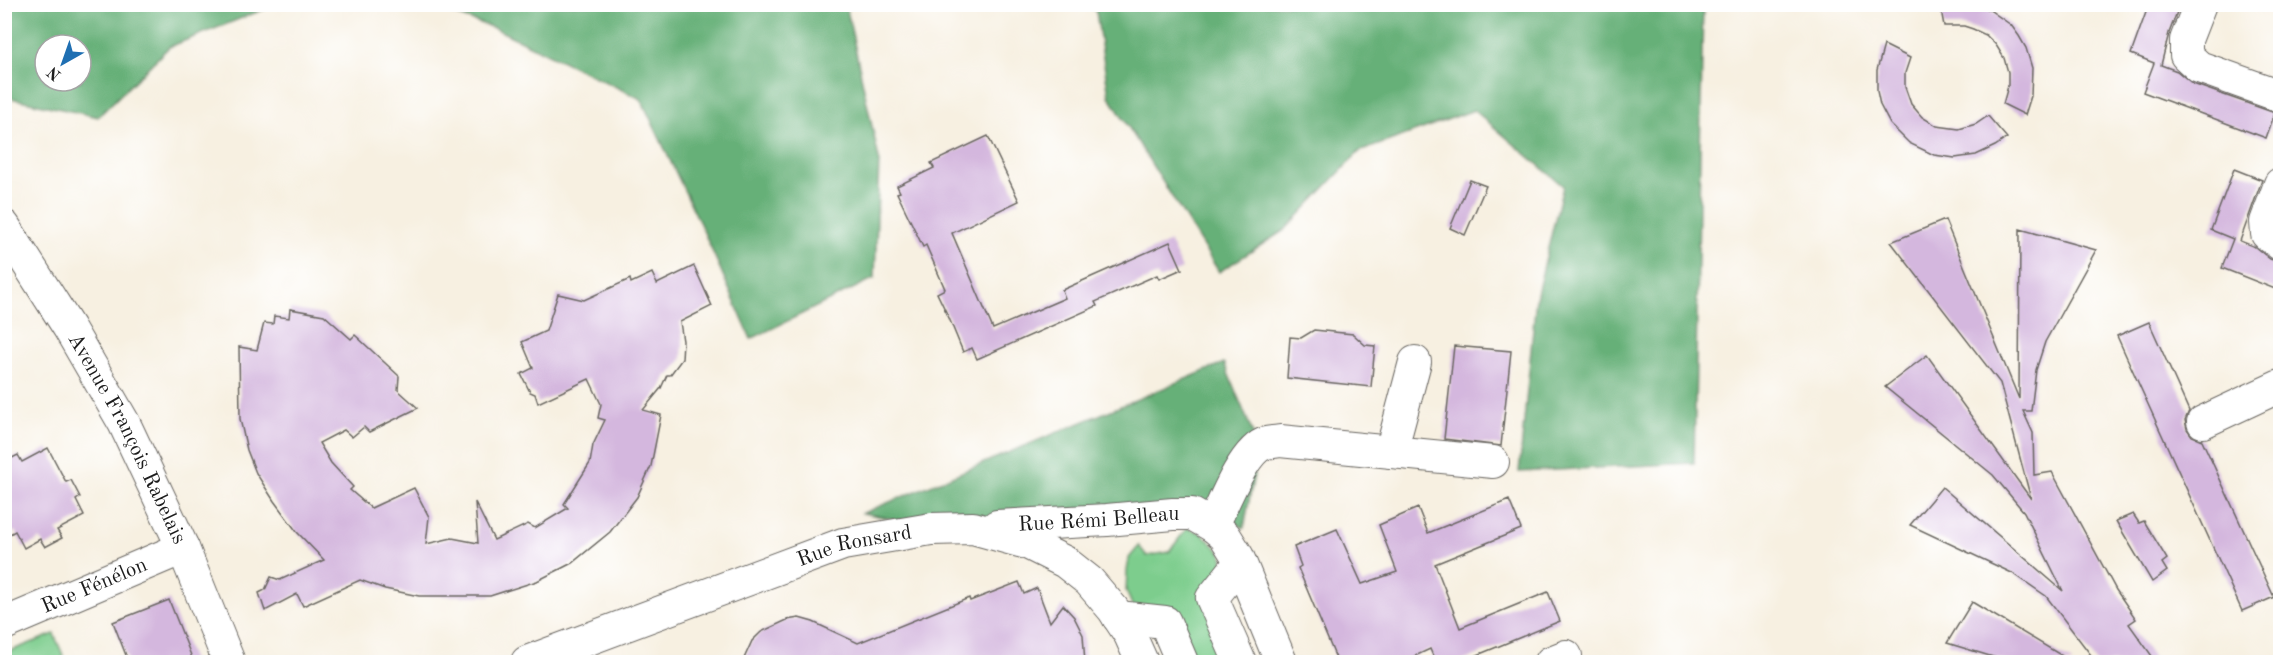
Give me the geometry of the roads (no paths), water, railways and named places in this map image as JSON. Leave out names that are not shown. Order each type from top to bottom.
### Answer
[{"type":"street","points":[[2200,4],[2186,40],[2186,55],[2199,67],[2280,96]]},
{"type":"street","points":[[2280,184],[2265,222],[2267,234],[2280,244]]},
{"type":"street","name":"Avenue François Rabelais","points":[[4,226],[58,310],[124,423],[183,548],[229,663]]},
{"type":"street","points":[[1391,452],[1415,362]]},
{"type":"street","points":[[2203,422],[2280,386]]},
{"type":"street","points":[[1213,526],[1233,479],[1253,452],[1264,443],[1280,441],[1493,462]]},
{"type":"street","name":"Rue Rémi Belleau","points":[[973,528],[1192,514],[1225,536],[1240,563],[1281,663]]},
{"type":"street","points":[[1065,562],[1063,550],[1067,532],[1080,522]]},
{"type":"street","name":"Rue Ronsard","points":[[527,663],[843,544],[932,529],[973,528],[1027,543],[1065,562],[1089,581],[1130,635],[1142,663]]},
{"type":"street","name":"Rue Fénélon","points":[[4,624],[183,548]]},
{"type":"street","points":[[1240,563],[1212,597],[1240,663]]},
{"type":"street","points":[[1118,617],[1165,621],[1182,663]]}]
